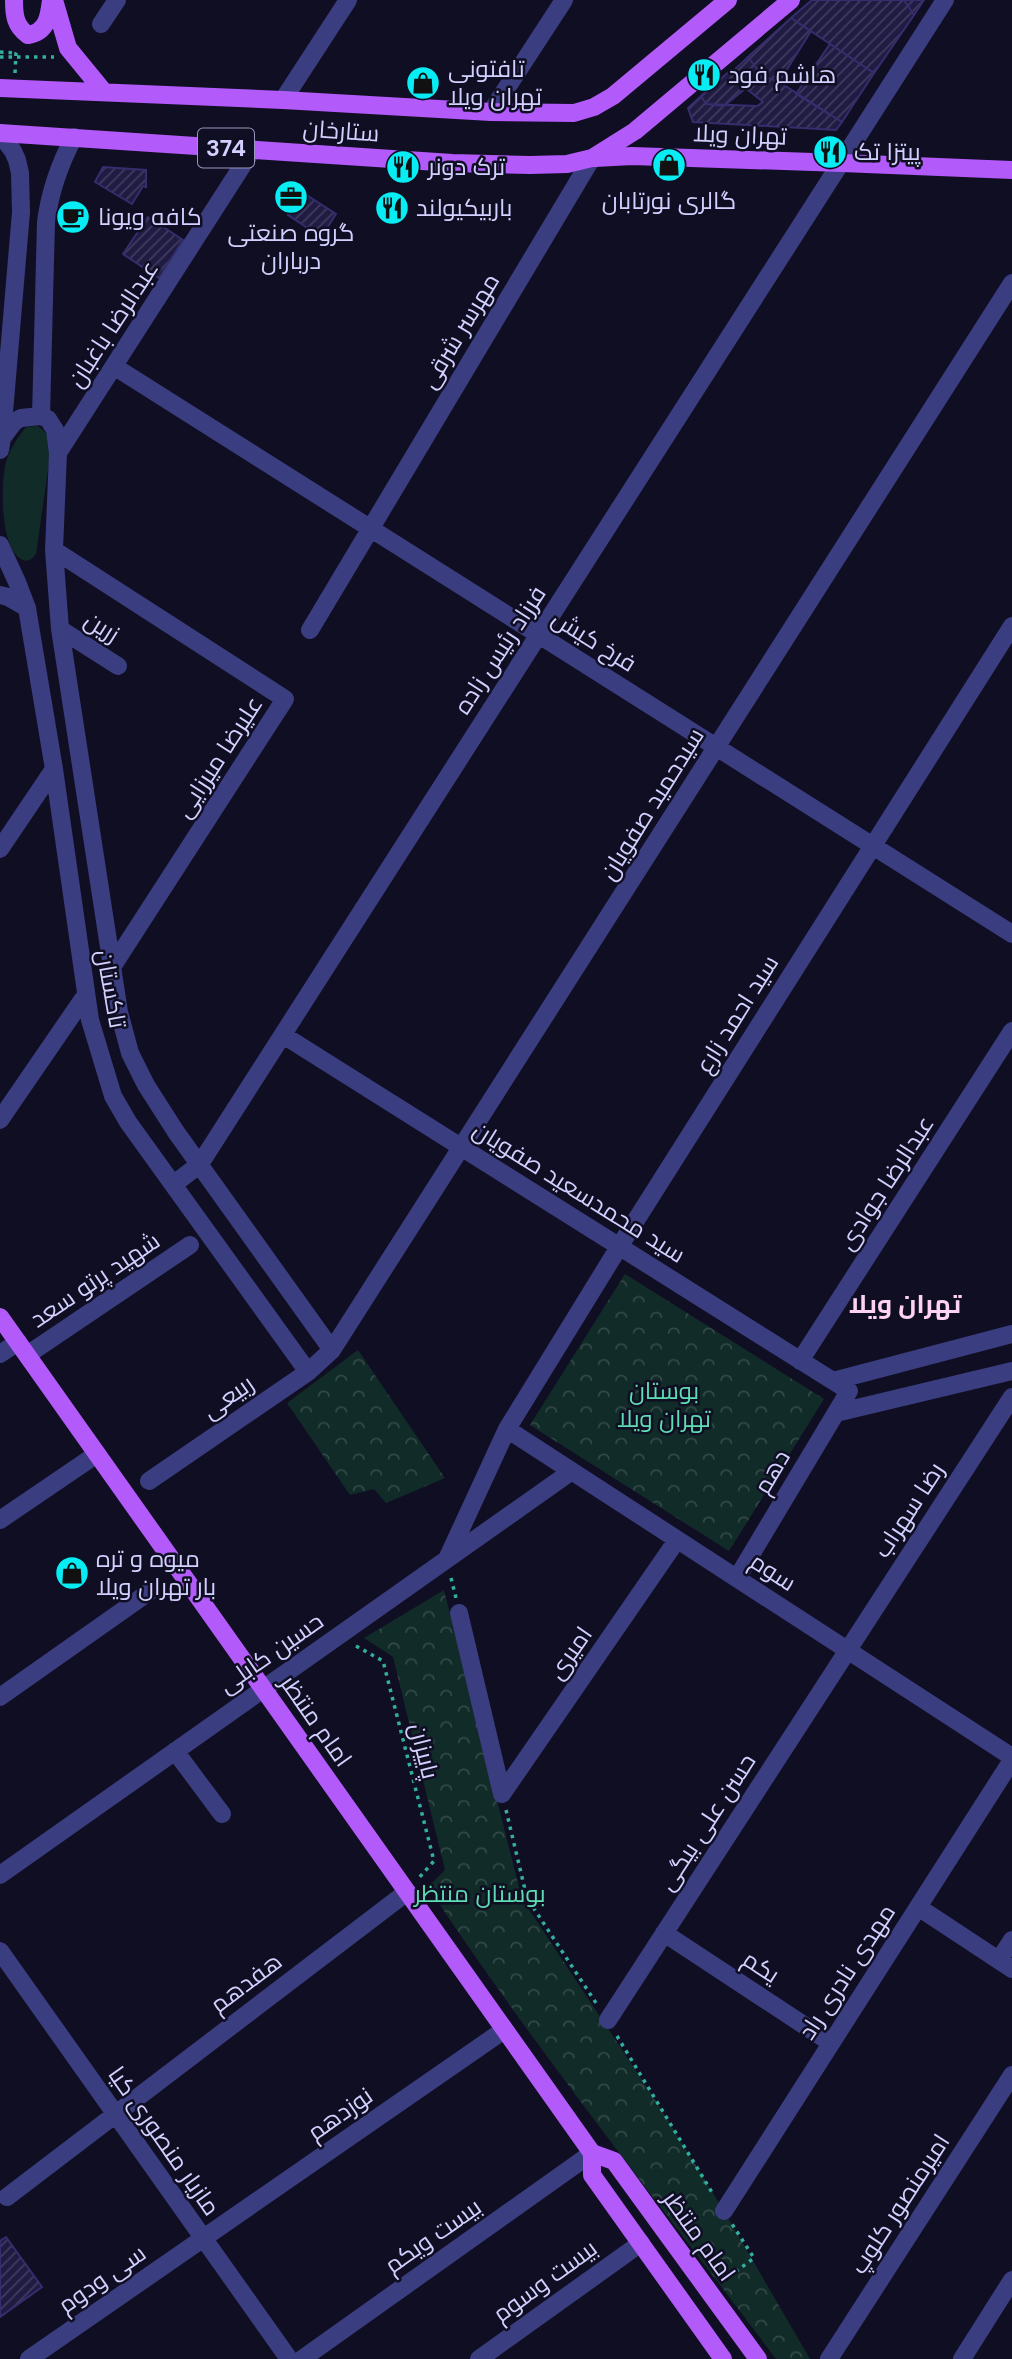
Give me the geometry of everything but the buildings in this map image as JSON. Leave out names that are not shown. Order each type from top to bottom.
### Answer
[{"type":"main road","points":[[0,21],[13,0]]},
{"type":"main road","points":[[13,0],[17,23],[28,35],[37,33],[44,27],[49,18],[52,0]]},
{"type":"main road","points":[[52,0],[63,37],[74,57],[104,92]]},
{"type":"main road","name":"ستارخان","points":[[7,88],[491,112],[574,113],[594,107],[613,96],[728,0]]},
{"type":"main road","name":"ستارخان","points":[[0,134],[452,163],[567,164],[592,158],[635,131],[791,0]]},
{"type":"main road","name":"تهران ویلا","points":[[592,158],[632,156],[1004,170]]},
{"type":"main road","name":"امام منتظر","points":[[0,1317],[592,2153],[614,2161],[758,2359]]},
{"type":"main road","name":"امام منتظر","points":[[592,2153],[592,2175],[723,2359]]},
{"type":"street","points":[[101,24],[117,0]]},
{"type":"street","points":[[283,100],[348,0]]},
{"type":"street","points":[[491,112],[564,0]]},
{"type":"street","name":"فرزاد رئیس زاده","points":[[174,1184],[200,1164],[945,0]]},
{"type":"street","points":[[0,134],[17,160],[21,212],[1,444]]},
{"type":"street","points":[[41,416],[46,222],[55,178],[74,137]]},
{"type":"street","name":"عبدالرضا باغبان","points":[[58,453],[253,149]]},
{"type":"street","name":"مهرسر شرقی","points":[[310,630],[592,158]]},
{"type":"street","points":[[1004,170],[1012,158]]},
{"type":"street","name":"سیدحمید صفویان","points":[[332,1350],[1012,283]]},
{"type":"street","name":"فرخ کیش","points":[[115,367],[1012,934]]},
{"type":"street","points":[[1,444],[14,422],[21,418],[41,416],[48,419],[55,430],[58,453]]},
{"type":"street","name":"تاکستان","points":[[58,453],[54,550],[60,629],[119,1012],[130,1053],[169,1121],[332,1350]]},
{"type":"street","name":"علیرضا میرزایی","points":[[54,550],[285,699],[113,967]]},
{"type":"street","name":"تاکستان","points":[[3,552],[27,608],[54,769],[85,996],[113,1096],[128,1122],[308,1372]]},
{"type":"street","points":[[0,595],[27,608]]},
{"type":"street","name":"سید احمد زارع","points":[[447,1559],[507,1429],[1012,626]]},
{"type":"street","name":"زرین","points":[[60,629],[118,666]]},
{"type":"street","points":[[45,715],[74,712]]},
{"type":"street","points":[[0,849],[54,769]]},
{"type":"street","points":[[0,1120],[85,996]]},
{"type":"street","name":"عبدالرضا جوادی","points":[[800,1361],[1012,1031]]},
{"type":"street","name":"سید محمدسعید صفویان","points":[[283,1035],[849,1391]]},
{"type":"street","name":"شهید پرتو سعد","points":[[0,1354],[23,1349],[190,1245]]},
{"type":"street","points":[[833,1381],[1012,1334]]},
{"type":"street","name":"ربیعی","points":[[149,1481],[308,1372],[332,1350]]},
{"type":"street","points":[[836,1413],[1012,1371]]},
{"type":"street","name":"دهم","points":[[737,1578],[849,1391]]},
{"type":"street","name":"رضا سهراب","points":[[848,1650],[1012,1397]]},
{"type":"street","name":"سوم","points":[[507,1429],[1012,1759]]},
{"type":"street","points":[[0,1520],[97,1454]]},
{"type":"street","name":"حسین کابلی","points":[[0,1875],[572,1471]]},
{"type":"street","name":"امیری","points":[[502,1794],[677,1539]]},
{"type":"street","points":[[0,1697],[149,1592]]},
{"type":"street","points":[[459,1613],[502,1794]]},
{"type":"street","name":"حسن علی بیگی","points":[[608,2020],[848,1650]]},
{"type":"street","points":[[175,1751],[222,1814]]},
{"type":"street","name":"مهدی نادری راد","points":[[724,2211],[1012,1759]]},
{"type":"street","name":"هفدهم","points":[[7,2197],[407,1892]]},
{"type":"street","points":[[918,1907],[1006,1965],[1012,1940]]},
{"type":"street","name":"یکم","points":[[664,1933],[831,2043]]},
{"type":"street","name":"مازیار منصوری کیا","points":[[0,1951],[203,2238],[280,2356]]},
{"type":"street","name":"نوزدهم","points":[[203,2238],[504,2030]]},
{"type":"street","name":"امیرمنصور کلوپ","points":[[829,2359],[1012,2075]]},
{"type":"street","name":"بیست ویکم","points":[[302,2359],[592,2153]]},
{"type":"street","name":"سی ودوم","points":[[29,2359],[203,2238]]},
{"type":"street","name":"بیست وسوم","points":[[479,2359],[640,2243]]},
{"type":"street","points":[[962,2359],[1012,2280]]},
{"type":"path","points":[[7,88],[16,55],[28,35]]},
{"type":"path","points":[[0,55],[74,57]]},
{"type":"path","points":[[447,1559],[459,1613]]},
{"type":"path","name":"پاییزان","points":[[337,1636],[383,1661],[434,1861],[407,1892]]},
{"type":"path","points":[[502,1794],[527,1898],[608,2020],[754,2258],[709,2292]]},
{"type":"green space","points":[[38,426],[52,442],[36,554],[25,561],[15,554],[6,532],[4,476],[8,456],[19,436],[26,427]]},
{"type":"green space","name":"بوستان تهران ویلا","points":[[625,1274],[824,1399],[729,1551],[530,1425]]},
{"type":"green space","points":[[358,1350],[445,1478],[386,1503],[374,1489],[350,1495],[287,1403]]},
{"type":"green space","name":"بوستان منتظر","points":[[444,1590],[522,1899],[656,2101],[810,2359],[776,2359],[511,2008],[428,1887],[445,1870],[393,1657],[364,1638]]},
{"type":"place","name":"هاشم فود","points":[[704,75]]},
{"type":"place","name":"تافتونی تهران ویلا","points":[[423,83]]},
{"type":"place","name":"پیتزا تک","points":[[830,152]]},
{"type":"place","name":"گالری نورتابان","points":[[669,165]]},
{"type":"place","name":"ترک دونر","points":[[403,167]]},
{"type":"place","name":"گروه صنعتی درباران","points":[[291,197]]},
{"type":"place","name":"باربیکیولند","points":[[392,208]]},
{"type":"place","name":"کافه ویونا","points":[[73,217]]},
{"type":"place","name":"میوه و تره بار تهران ویلا","points":[[72,1573]]},
{"type":"district","name":"تهران ویلا","points":[[905,1304]]}]
